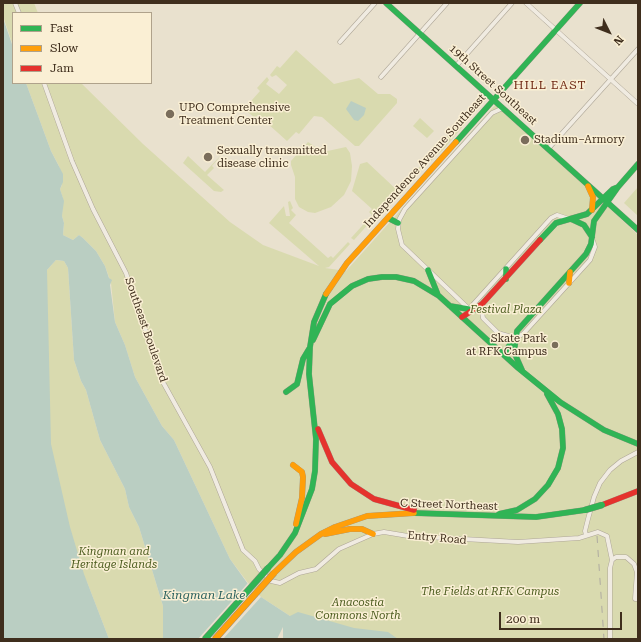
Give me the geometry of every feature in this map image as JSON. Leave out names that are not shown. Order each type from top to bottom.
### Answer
[{"type":"main road","name":"19th Street Southeast","points":[[386,3],[638,230]]},
{"type":"main road","name":"Independence Avenue Southeast","points":[[205,639],[288,544],[301,521],[312,490],[316,458],[314,418],[309,374],[310,347],[326,294],[340,272],[388,218],[418,189],[493,99],[580,3]]},
{"type":"main road","points":[[452,147],[457,152]]},
{"type":"main road","points":[[462,317],[480,306],[554,225],[562,220],[585,216],[606,200],[638,164]]},
{"type":"main road","points":[[587,183],[593,197],[592,210]]},
{"type":"main road","points":[[504,354],[515,338],[519,329],[588,252],[592,238],[593,223],[606,200]]},
{"type":"main road","points":[[388,218],[398,223]]},
{"type":"main road","points":[[569,219],[584,225],[592,238]]},
{"type":"main road","points":[[506,269],[506,279]]},
{"type":"main road","points":[[428,270],[439,296],[542,388],[560,402],[604,430],[638,444]]},
{"type":"main road","points":[[570,272],[570,283]]},
{"type":"main road","name":"Independence Avenue Southeast","points":[[317,322],[330,304],[343,291],[368,279],[392,277],[414,281],[439,296]]},
{"type":"main road","points":[[450,306],[472,310]]},
{"type":"main road","points":[[515,338],[515,355],[522,370]]},
{"type":"main road","points":[[286,392],[291,390],[297,384],[303,359],[310,347]]},
{"type":"main road","points":[[542,388],[560,418]]},
{"type":"main road","points":[[496,515],[523,507],[544,490],[558,468],[563,442],[560,402]]},
{"type":"main road","points":[[314,418],[328,456],[337,469],[351,484],[367,495],[384,503],[431,513]]},
{"type":"main road","points":[[288,544],[298,517],[303,484],[302,472],[293,465]]},
{"type":"main road","name":"C Street Northeast","points":[[215,639],[274,573],[309,542],[335,527],[367,516],[401,513],[485,516],[496,515],[524,518],[544,517],[585,510],[638,491]]},
{"type":"main road","points":[[309,542],[325,535],[350,529],[367,530],[373,534]]},
{"type":"street","points":[[340,42],[375,3]]},
{"type":"street","points":[[381,77],[447,3]]},
{"type":"street","points":[[456,66],[512,3]]},
{"type":"street","points":[[526,3],[638,104]]},
{"type":"street","points":[[548,149],[638,49]]},
{"type":"street","name":"Southeast Boulevard","points":[[44,84],[72,161],[93,209],[126,273],[164,384],[210,467],[243,550],[255,561],[259,569]]},
{"type":"street","name":"Independence Avenue Southeast","points":[[398,223],[403,212],[418,189],[457,152],[492,113],[503,108]]},
{"type":"street","points":[[398,223],[398,235],[402,245],[472,310],[551,218],[557,216],[569,219]]},
{"type":"street","points":[[480,306],[482,317],[501,335],[515,338],[527,331],[592,257],[595,248],[592,238]]},
{"type":"street","points":[[586,535],[585,531],[589,515],[600,483],[610,470],[621,461],[638,452]]},
{"type":"street","name":"Entry Road","points":[[259,569],[271,581],[280,583],[299,573],[316,569],[339,549],[373,534],[384,532],[408,536],[518,542],[566,539],[598,532],[607,536],[612,560],[610,568],[610,639]]},
{"type":"street","points":[[612,560],[616,556],[623,555],[634,564],[637,572],[635,599],[638,599]]},
{"type":"green space","points":[[3,3],[34,3],[38,12],[12,12],[12,43],[3,16]]},
{"type":"green space","points":[[296,50],[334,84],[359,78],[378,94],[390,94],[397,99],[397,103],[359,146],[355,146],[322,117],[314,116],[299,134],[296,132],[287,141],[258,115],[255,118],[244,109],[260,91],[257,88],[267,77],[269,80],[266,84],[279,94],[287,85],[276,75],[272,77],[270,75],[277,66],[280,68]]},
{"type":"green space","points":[[26,84],[82,84],[143,144],[230,222],[263,245],[319,266],[269,223],[284,206],[286,216],[290,216],[288,202],[290,201],[293,208],[291,210],[296,215],[289,223],[328,258],[331,256],[333,258],[348,242],[350,244],[329,267],[325,268],[346,271],[495,105],[638,235],[638,639],[380,639],[375,636],[290,616],[261,597],[248,583],[230,559],[174,440],[162,426],[135,377],[125,345],[115,322],[111,283],[105,266],[96,251],[79,235],[73,240],[63,235],[63,199],[60,189],[62,185],[59,166],[51,151]]},
{"type":"green space","points":[[420,118],[434,131],[427,138],[413,126]]},
{"type":"green space","points":[[463,118],[467,120],[465,124],[443,150],[419,172],[417,170],[436,149],[434,145],[442,142]]},
{"type":"green space","points":[[308,142],[323,152],[346,147],[350,153],[352,166],[351,181],[344,195],[331,207],[315,213],[308,212],[299,207],[295,199],[295,177],[291,165],[291,161]]},
{"type":"green space","points":[[224,152],[212,166],[214,168],[207,175],[224,190],[221,192],[214,191],[183,163],[188,156],[205,172]]},
{"type":"green space","points":[[367,162],[398,191],[354,240],[351,238],[372,215],[369,212],[372,209],[352,191],[360,164]]},
{"type":"green space","points":[[638,187],[638,216],[624,203]]},
{"type":"green space","name":"Kingman and Heritage Islands","points":[[56,260],[64,261],[68,268],[74,360],[81,381],[86,390],[100,440],[125,489],[129,507],[139,527],[163,606],[163,639],[109,639],[87,582],[34,519],[47,327],[47,270]]},
{"type":"water","name":"Kingman Lake","points":[[3,18],[12,44],[12,84],[26,84],[51,151],[63,174],[63,182],[60,189],[64,201],[62,216],[64,223],[63,235],[73,240],[79,235],[96,251],[105,266],[109,278],[112,280],[110,285],[115,322],[125,345],[135,377],[162,426],[174,440],[230,559],[248,584],[261,597],[290,616],[298,612],[354,628],[388,632],[398,639],[283,639],[283,627],[277,639],[163,639],[163,606],[139,527],[129,507],[125,489],[100,440],[86,390],[81,381],[74,360],[68,268],[64,261],[56,260],[47,270],[51,444],[70,527],[84,574],[109,639],[3,639]]},
{"type":"water","points":[[351,101],[366,108],[364,115],[358,121],[354,120],[346,109]]},
{"type":"pier","points":[[248,583],[261,597],[223,639],[198,639]]},
{"type":"railway","points":[[597,536],[604,639]]},
{"type":"traffic: fast","points":[[386,3],[638,230]]},
{"type":"traffic: fast","points":[[456,142],[580,3]]},
{"type":"traffic: fast","points":[[522,370],[514,352],[517,331],[586,254],[591,244],[594,221],[618,187],[638,164]]},
{"type":"traffic: fast","points":[[540,240],[556,223],[587,214],[613,189],[618,187]]},
{"type":"traffic: fast","points":[[388,218],[398,223]]},
{"type":"traffic: fast","points":[[571,219],[584,225],[592,237]]},
{"type":"traffic: fast","points":[[506,269],[506,279]]},
{"type":"traffic: fast","points":[[428,270],[438,295]]},
{"type":"traffic: fast","points":[[313,340],[330,304],[352,286],[368,279],[382,277],[396,277],[414,281],[439,296],[517,367],[560,402],[604,430],[638,444]]},
{"type":"traffic: fast","points":[[268,568],[280,555],[295,533],[312,489],[315,471],[316,439],[309,374],[310,347],[314,322],[326,294]]},
{"type":"traffic: fast","points":[[450,306],[474,310]]},
{"type":"traffic: fast","points":[[504,354],[514,338]]},
{"type":"traffic: fast","points":[[286,392],[297,384],[303,359],[309,349]]},
{"type":"traffic: fast","points":[[499,514],[517,510],[535,499],[548,485],[558,468],[563,448],[562,429],[558,414],[547,394]]},
{"type":"traffic: fast","points":[[585,510],[602,505]]},
{"type":"traffic: fast","points":[[414,513],[536,517],[585,510]]},
{"type":"traffic: fast","points":[[205,639],[268,568]]},
{"type":"traffic: slow","points":[[326,294],[347,263],[456,142]]},
{"type":"traffic: slow","points":[[588,186],[593,197],[592,210]]},
{"type":"traffic: slow","points":[[569,283],[570,272]]},
{"type":"traffic: slow","points":[[293,465],[302,472],[303,477],[302,498],[296,524]]},
{"type":"traffic: slow","points":[[274,573],[296,552],[321,534],[335,527],[367,516],[414,513]]},
{"type":"traffic: slow","points":[[325,534],[350,529],[362,529],[373,534]]},
{"type":"traffic: slow","points":[[215,639],[274,573]]},
{"type":"traffic: jam","points":[[462,317],[482,304],[540,240]]},
{"type":"traffic: jam","points":[[318,429],[332,462],[351,484],[374,499],[414,510]]},
{"type":"traffic: jam","points":[[602,505],[638,491]]},
{"type":"place","name":"UPO Comprehensive Treatment Center","points":[[170,114]]},
{"type":"place","name":"Stadium–Armory","points":[[525,140]]},
{"type":"place","name":"Sexually transmitted disease clinic","points":[[208,157]]},
{"type":"place","name":"Skate Park at RFK Campus","points":[[555,345]]},
{"type":"district","name":"HILL EAST","points":[[550,85]]},
{"type":"park label","name":"Festival Plaza","points":[[506,310]]},
{"type":"park label","name":"The Fields at RFK Campus","points":[[490,592]]},
{"type":"park label","name":"Anacostia Commons North","points":[[358,609]]}]
